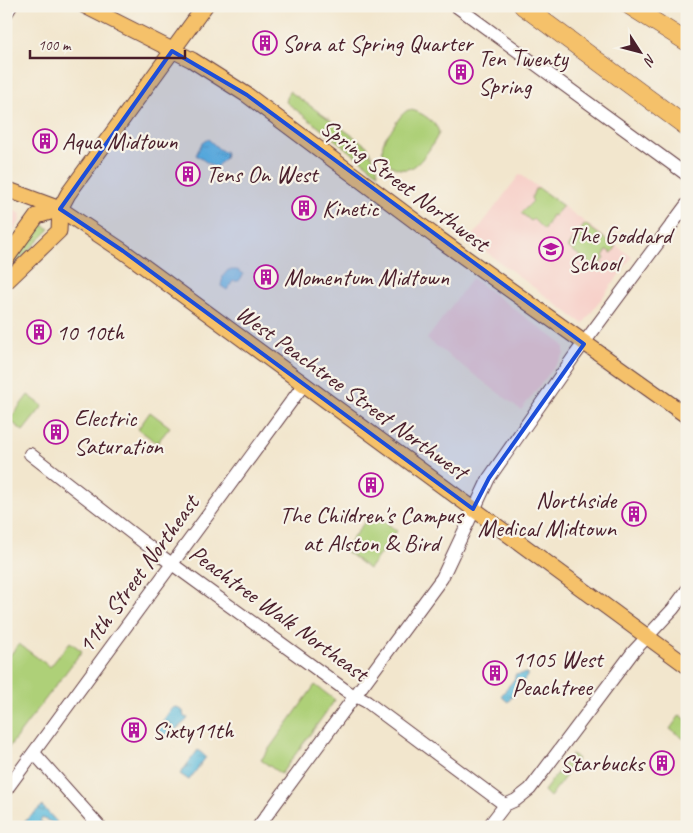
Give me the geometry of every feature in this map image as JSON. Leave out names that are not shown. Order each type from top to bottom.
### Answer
[{"type":"highway","points":[[523,6],[687,127]]},
{"type":"highway","points":[[630,6],[687,42]]},
{"type":"main road","name":"Spring Street Northwest","points":[[85,6],[192,60],[247,96],[584,344],[687,416]]},
{"type":"main road","points":[[6,282],[59,231],[60,209],[68,194],[205,6]]},
{"type":"main road","name":"West Peachtree Street Northwest","points":[[6,189],[60,209],[123,251],[687,666]]},
{"type":"main road","points":[[6,260],[37,216],[60,209]]},
{"type":"street","points":[[6,14],[11,6]]},
{"type":"street","points":[[456,6],[687,175]]},
{"type":"street","points":[[258,827],[442,578],[489,478],[687,204]]},
{"type":"street","name":"11th Street Northeast","points":[[6,790],[304,384]]},
{"type":"street","name":"Peachtree Walk Northeast","points":[[30,454],[172,563],[355,696],[462,770],[505,805]]},
{"type":"street","points":[[488,827],[505,805],[516,800],[530,789],[647,637],[673,609],[687,590]]},
{"type":"street","points":[[34,753],[100,827]]},
{"type":"highlighted area","points":[[172,51],[247,95],[584,344],[489,478],[473,509],[123,251],[60,209]]},
{"type":"shaded area","name":"The Goddard School","points":[[520,174],[632,257],[583,324],[470,240]]},
{"type":"shaded area","points":[[6,207],[21,214],[19,223],[6,240]]},
{"type":"shaded area","points":[[472,278],[564,347],[564,354],[521,410],[427,339]]},
{"type":"green space","points":[[289,91],[367,146],[378,173],[286,102]]},
{"type":"green space","points":[[408,110],[427,117],[438,129],[439,133],[421,161],[407,169],[395,168],[384,156],[383,144],[399,118]]},
{"type":"green space","points":[[535,189],[540,189],[563,206],[554,216],[552,215],[544,230],[533,219],[531,221],[521,213],[533,201],[531,199]]},
{"type":"green space","points":[[41,224],[50,229],[12,267],[11,266]]},
{"type":"green space","points":[[585,224],[616,247],[612,253],[607,250],[603,256],[605,258],[597,269],[568,247]]},
{"type":"green space","points":[[28,395],[43,406],[23,431],[9,420]]},
{"type":"green space","points":[[150,412],[170,427],[157,443],[138,429]]},
{"type":"green space","points":[[372,512],[397,531],[369,569],[344,550]]},
{"type":"green space","points":[[70,642],[82,651],[6,751],[6,660],[19,644],[50,667]]},
{"type":"green space","points":[[315,685],[335,700],[281,774],[261,760]]},
{"type":"green space","points":[[680,715],[687,720],[687,741],[670,729]]},
{"type":"green space","points":[[572,754],[578,759],[550,797],[544,791]]},
{"type":"water","points":[[208,139],[226,153],[225,158],[215,168],[196,155],[202,143]]},
{"type":"water","points":[[228,270],[237,270],[244,274],[239,281],[233,281],[227,290],[221,286],[223,276]]},
{"type":"water","points":[[527,673],[527,676],[508,702],[501,696],[515,678],[515,675]]},
{"type":"water","points":[[177,707],[183,711],[184,717],[188,718],[163,740],[157,729],[172,708]]},
{"type":"water","points":[[198,750],[206,757],[189,780],[180,774]]},
{"type":"water","points":[[42,806],[57,822],[55,824],[42,818],[40,822],[46,824],[46,826],[19,827]]},
{"type":"place","name":"Sora at Spring Quarter","points":[[265,43]]},
{"type":"place","name":"Ten Twenty Spring","points":[[461,72]]},
{"type":"place","name":"Aqua Midtown","points":[[45,141]]},
{"type":"place","name":"Tens On West","points":[[188,174]]},
{"type":"place","name":"Kinetic","points":[[304,208]]},
{"type":"place","name":"The Goddard School","points":[[551,249]]},
{"type":"place","name":"Momentum Midtown","points":[[266,277]]},
{"type":"place","name":"10 10th","points":[[39,332]]},
{"type":"place","name":"Electric Saturation","points":[[56,432]]},
{"type":"place","name":"The Children's Campus at Alston & Bird","points":[[371,485]]},
{"type":"place","name":"Northside Medical Midtown","points":[[634,514]]},
{"type":"place","name":"1105 West Peachtree","points":[[495,673]]},
{"type":"place","name":"Sixty11th","points":[[134,730]]},
{"type":"place","name":"Starbucks","points":[[662,763]]}]
